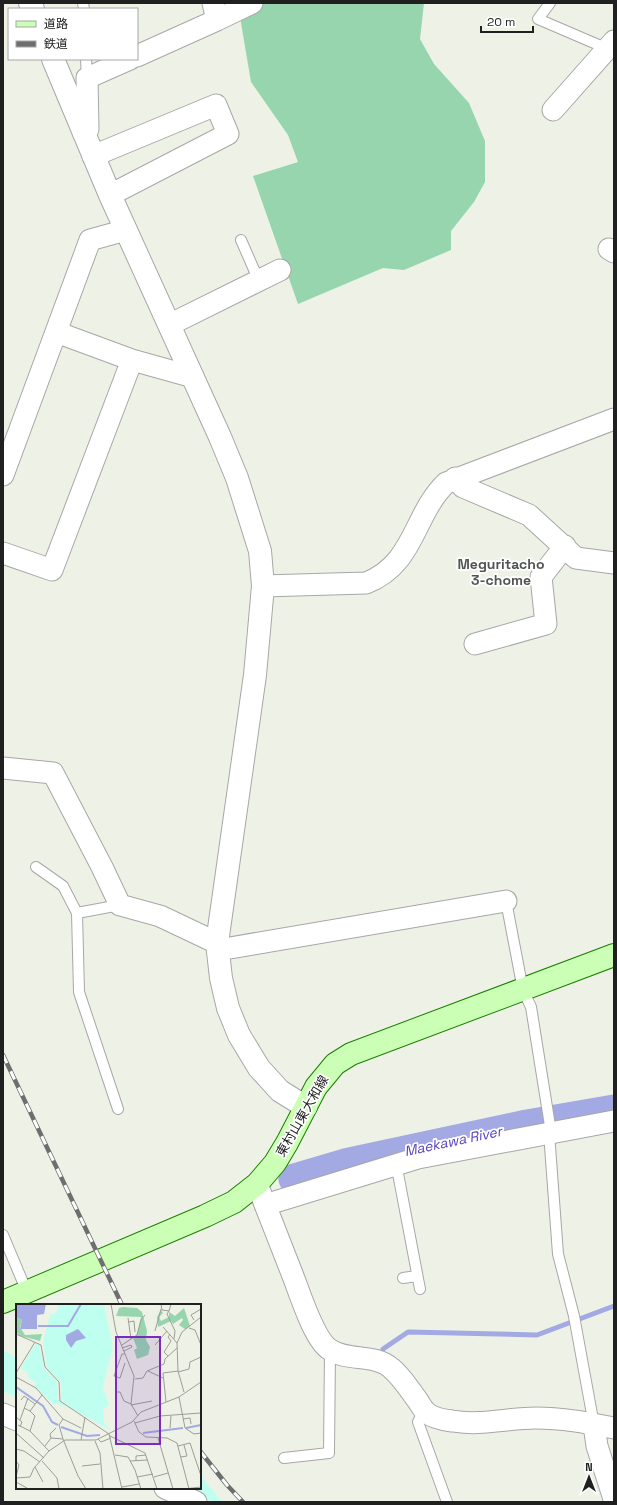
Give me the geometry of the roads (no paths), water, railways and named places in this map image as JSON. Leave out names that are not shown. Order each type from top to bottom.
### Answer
[{"type":"main road","name":"東村山東大和線","points":[[3,1302],[205,1216],[234,1202],[257,1184],[275,1163],[316,1087],[334,1064],[351,1054],[614,955]]},
{"type":"street","points":[[138,55],[215,11],[252,3]]},
{"type":"street","points":[[554,110],[611,45]]},
{"type":"street","points":[[53,60],[82,132],[220,437],[251,519],[260,551],[263,586],[255,675],[218,946],[221,978],[228,1008],[239,1035],[259,1068],[280,1091],[306,1107]]},
{"type":"street","points":[[82,132],[88,129],[87,69],[126,60]]},
{"type":"street","points":[[93,156],[216,105],[228,134],[110,195]]},
{"type":"street","points":[[3,475],[90,240],[126,230]]},
{"type":"street","points":[[169,325],[280,270]]},
{"type":"street","points":[[56,332],[132,360],[193,377]]},
{"type":"street","points":[[3,553],[52,570],[132,360]]},
{"type":"street","points":[[263,586],[366,583],[378,578],[394,566],[406,549],[438,491],[446,483],[614,419]]},
{"type":"street","points":[[456,478],[463,487],[529,515],[565,546],[576,558],[614,563]]},
{"type":"street","points":[[475,644],[546,624],[540,577],[565,546]]},
{"type":"street","points":[[3,768],[53,773],[120,905],[160,916],[218,946],[506,902]]},
{"type":"street","points":[[265,1205],[396,1163],[469,1147],[614,1121]]},
{"type":"street","points":[[257,1184],[306,1308],[321,1341],[330,1350],[348,1357],[376,1360],[387,1364],[399,1375],[424,1410],[437,1418],[452,1421],[487,1422],[536,1418],[577,1421],[604,1426],[597,1446],[614,1499]]},
{"type":"street","points":[[3,1414],[16,1420]]},
{"type":"street","points":[[167,1489],[196,1502]]},
{"type":"lane","points":[[550,3],[538,19],[611,45]]},
{"type":"lane","points":[[241,240],[259,281]]},
{"type":"lane","points":[[36,867],[63,886],[77,913],[79,992],[118,1109]]},
{"type":"lane","points":[[506,902],[523,990],[531,1007],[550,1133],[558,1254],[574,1316],[577,1334],[604,1426]]},
{"type":"lane","points":[[77,913],[120,905]]},
{"type":"lane","points":[[396,1163],[420,1289]]},
{"type":"lane","points":[[3,1234],[26,1292]]},
{"type":"lane","points":[[403,1278],[417,1276]]},
{"type":"lane","points":[[284,1458],[329,1453],[330,1350]]},
{"type":"lane","points":[[424,1410],[418,1422],[447,1502]]},
{"type":"lane","points":[[605,1502],[614,1499]]},
{"type":"waterway","name":"Maekawa River","points":[[294,1179],[345,1164],[527,1125],[614,1110]]},
{"type":"waterway","points":[[383,1349],[408,1332],[537,1335],[614,1306]]},
{"type":"railway","points":[[3,1055],[122,1304]]},
{"type":"railway","points":[[201,1452],[227,1485],[243,1502]]},
{"type":"district","name":"Meguritacho 3-chome","points":[[501,572]]}]
